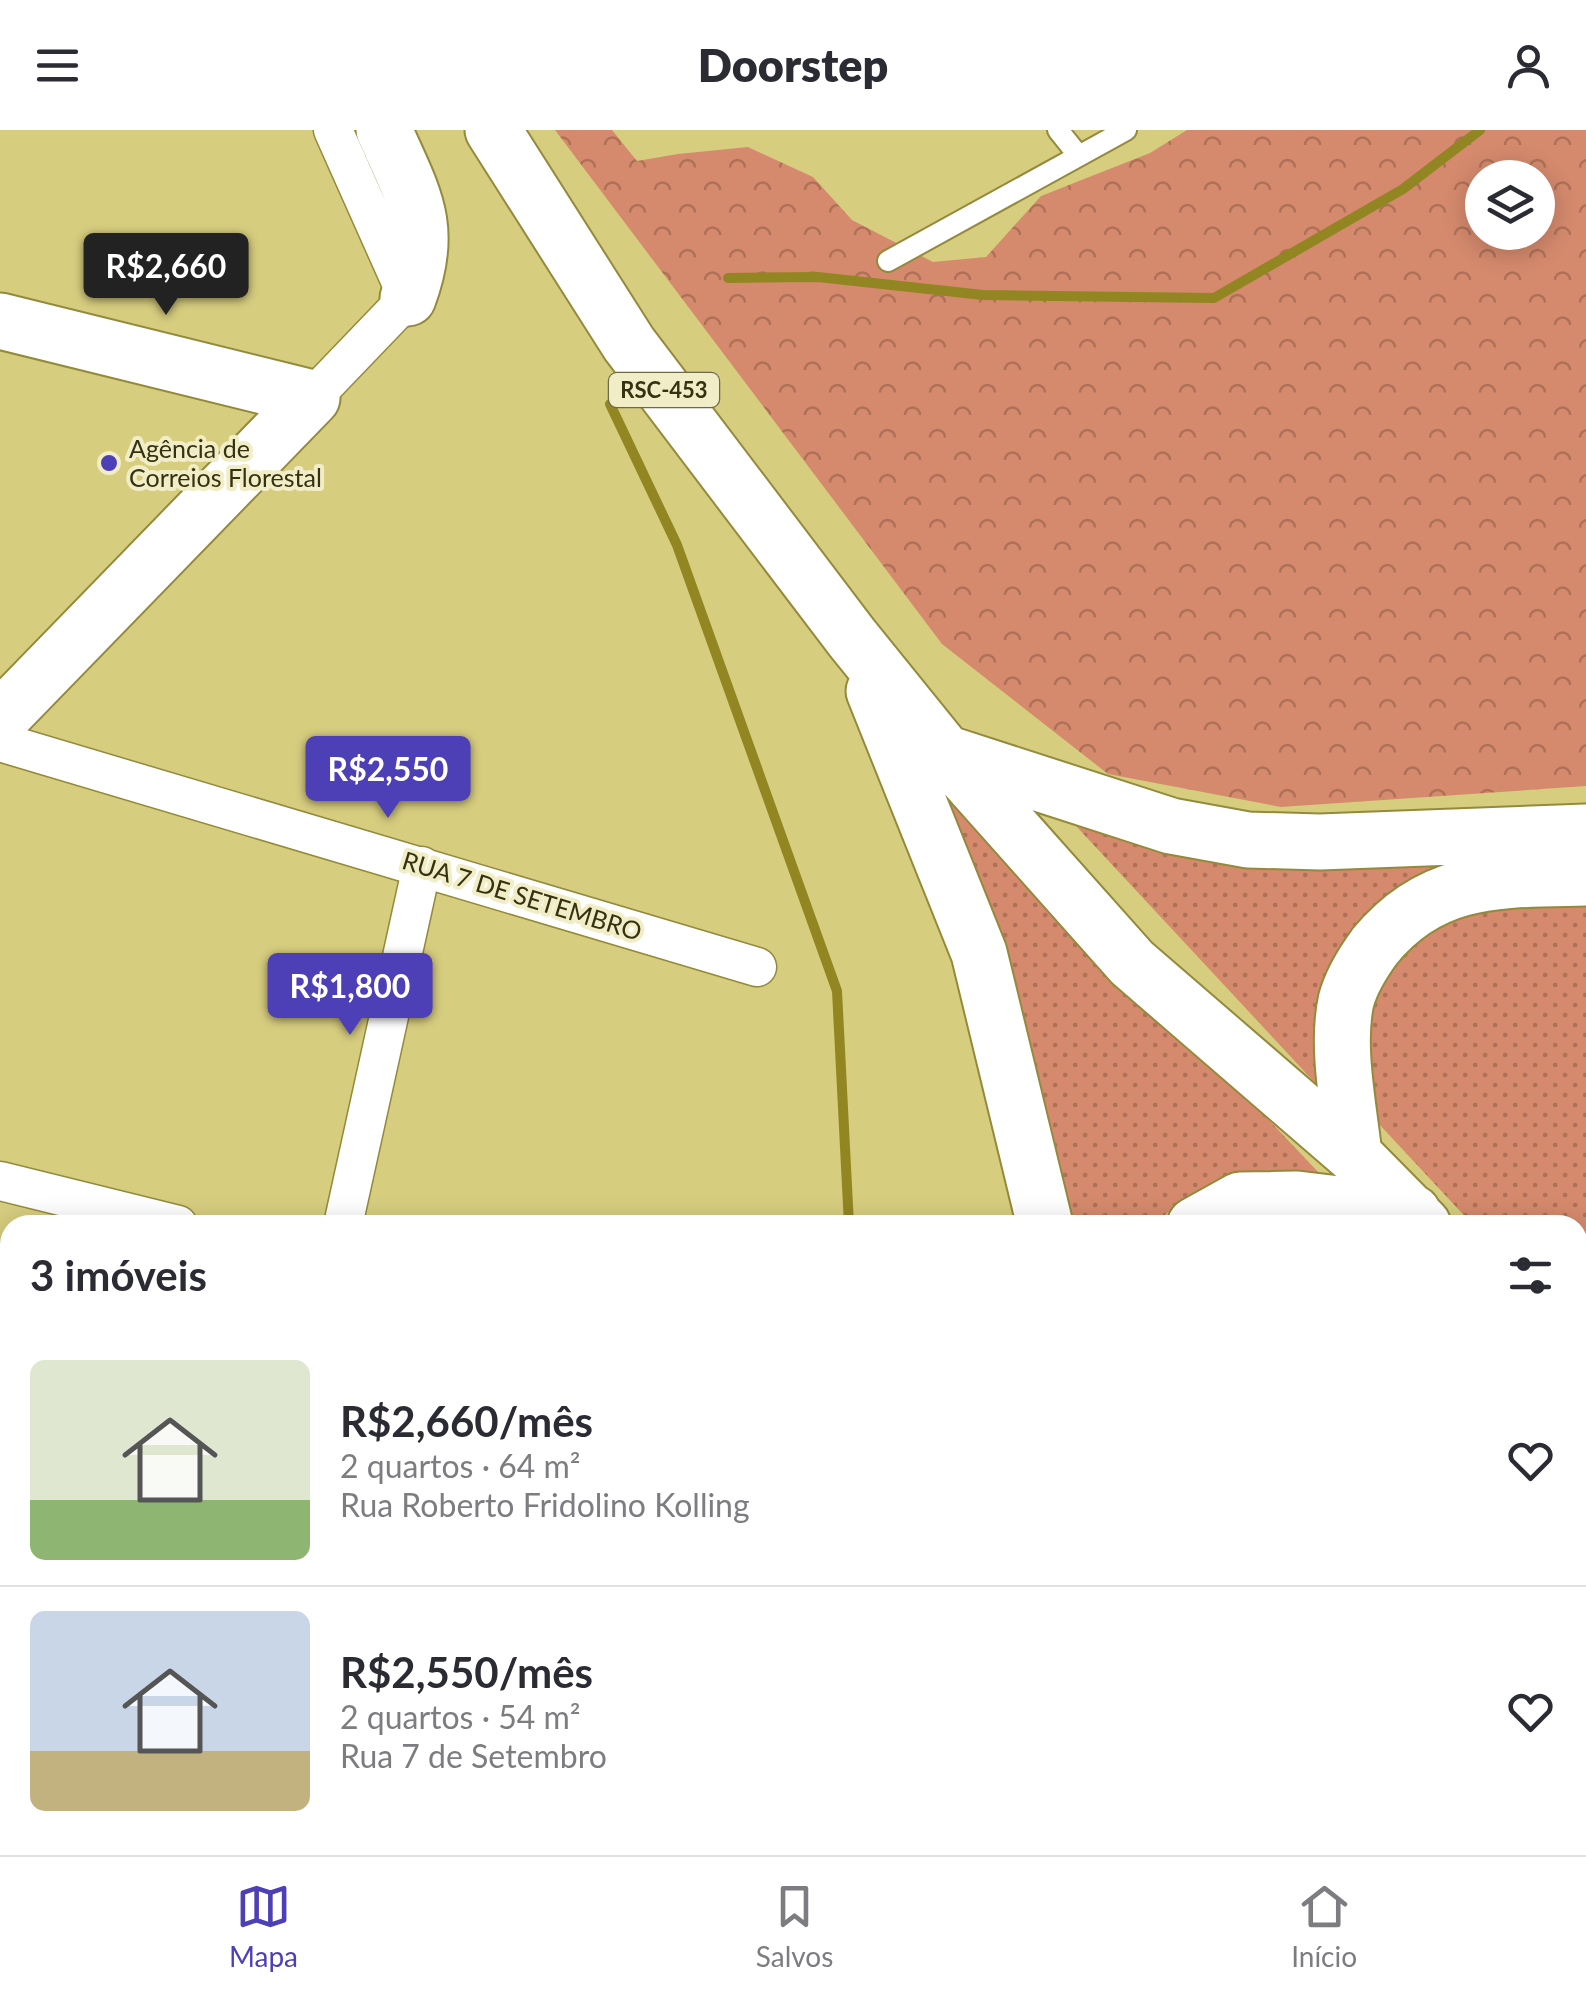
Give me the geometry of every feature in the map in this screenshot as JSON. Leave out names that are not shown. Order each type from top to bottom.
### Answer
[{"type":"main road","points":[[384,130],[422,231],[420,266],[408,298]]},
{"type":"main road","name":"RSC-453","points":[[493,130],[630,344],[852,638],[945,753],[1132,963],[1354,1155],[1414,1215]]},
{"type":"main road","points":[[0,322],[312,398]]},
{"type":"main road","points":[[0,719],[312,398]]},
{"type":"main road","points":[[852,638],[980,952],[1043,1215]]},
{"type":"main road","points":[[945,753],[1172,826],[1248,840],[1320,842],[1586,832]]},
{"type":"main road","points":[[1354,1155],[1343,1058],[1346,1000],[1364,961],[1397,920],[1441,894],[1497,880],[1586,878]]},
{"type":"main road","points":[[1213,1215],[1240,1200],[1297,1198],[1395,1215]]},
{"type":"street","points":[[312,398],[408,298],[333,130]]},
{"type":"street","name":"RUA 7 DE SETEMBRO","points":[[0,742],[757,966]]},
{"type":"street","points":[[346,1215],[422,866]]},
{"type":"street","points":[[0,1180],[138,1215]]},
{"type":"lane","points":[[1058,130],[1078,155]]},
{"type":"lane","points":[[888,262],[1126,130]]},
{"type":"green space","points":[[555,130],[612,130],[637,161],[748,147],[813,177],[852,220],[933,262],[986,257],[1041,196],[1150,153],[1187,130],[1586,130],[1586,786],[1281,807],[1108,774],[942,644]]},
{"type":"green space","points":[[927,760],[1320,1174],[1276,1172],[1232,1179],[1190,1196],[1166,1215],[1061,1215]]},
{"type":"green space","points":[[1050,798],[1586,848],[1469,871],[1316,1028],[1318,1086]]},
{"type":"green space","points":[[1586,904],[1586,1215],[1464,1215],[1378,1123],[1366,1098],[1362,1014],[1403,945],[1471,909]]},
{"type":"waterway","points":[[728,278],[818,277],[983,295],[1214,298],[1403,189],[1480,130]]},
{"type":"waterway","points":[[610,404],[677,545],[837,991],[848,1215]]},
{"type":"place","name":"Agência de Correios Florestal","points":[[109,463]]}]
